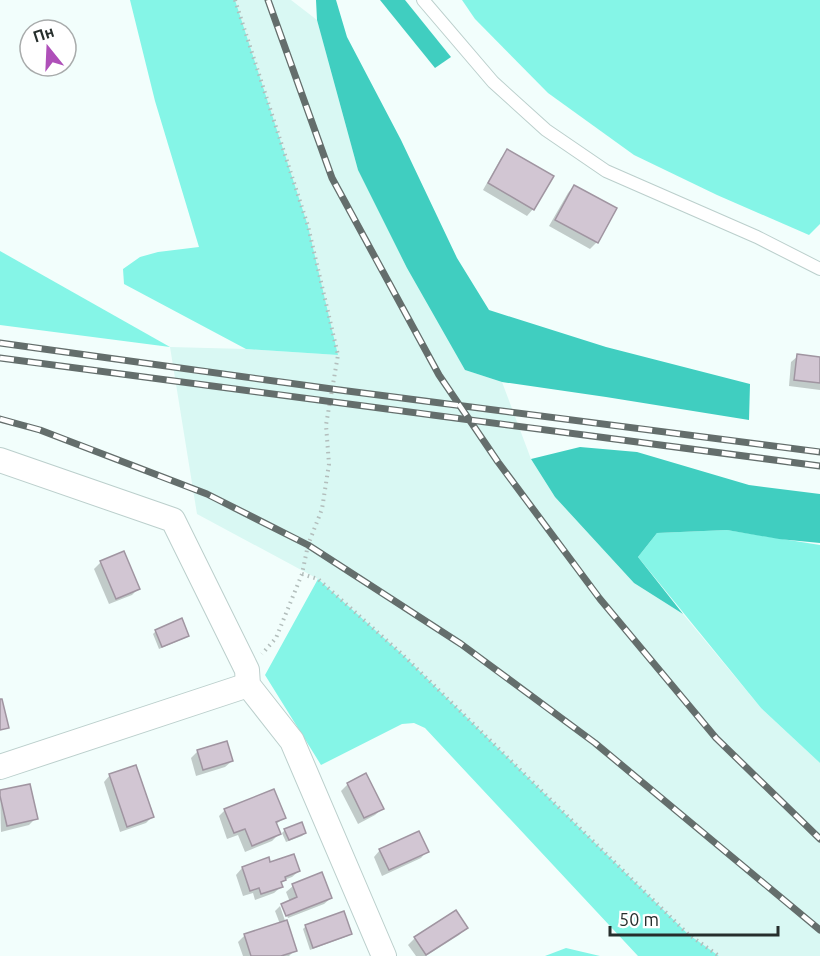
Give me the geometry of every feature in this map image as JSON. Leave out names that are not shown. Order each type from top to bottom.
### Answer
[{"type":"street","points":[[0,460],[173,520],[248,677],[291,741],[384,956]]},
{"type":"street","points":[[0,767],[248,677]]},
{"type":"lane","points":[[423,0],[493,82],[546,130],[606,171],[757,237],[820,269]]},
{"type":"path","points":[[235,0],[308,226],[338,355],[326,425],[329,464],[322,509],[308,545],[302,574],[276,638],[248,677]]},
{"type":"path","points":[[302,574],[318,579],[403,655],[688,934],[719,956]]},
{"type":"shaded area","points":[[130,0],[235,0],[308,226],[338,355],[246,349],[124,284],[123,269],[140,257],[158,252],[199,247],[155,101]]},
{"type":"shaded area","points":[[235,0],[291,0],[317,20],[358,170],[465,370],[502,382],[531,459],[555,497],[634,583],[683,614],[761,708],[820,763],[820,956],[719,956],[688,934],[403,655],[318,579],[197,514],[170,347],[338,355],[308,226]]},
{"type":"shaded area","points":[[316,0],[336,0],[347,37],[401,140],[457,258],[489,310],[606,347],[750,384],[749,420],[502,382],[465,370],[407,268],[358,170],[317,20]]},
{"type":"shaded area","points":[[380,0],[405,0],[451,57],[435,68]]},
{"type":"shaded area","points":[[462,0],[820,0],[820,224],[809,235],[717,195],[634,155],[548,93],[475,19]]},
{"type":"shaded area","points":[[0,251],[170,347],[0,325]]},
{"type":"shaded area","points":[[580,447],[637,452],[749,485],[820,494],[820,543],[727,530],[657,533],[638,557],[683,614],[634,583],[555,497],[531,459]]},
{"type":"shaded area","points":[[727,530],[820,545],[820,763],[761,708],[638,557],[657,533]]},
{"type":"shaded area","points":[[318,579],[403,655],[688,934],[719,956],[638,956],[425,728],[414,723],[402,724],[321,765],[265,675]]},
{"type":"shaded area","points":[[566,948],[600,956],[545,956]]},
{"type":"building","points":[[507,149],[554,176],[534,210],[488,183]]},
{"type":"building","points":[[574,185],[617,208],[598,243],[555,220]]},
{"type":"building","points":[[797,354],[820,357],[820,383],[794,380]]},
{"type":"building","points":[[124,551],[140,589],[116,599],[100,561]]},
{"type":"building","points":[[182,618],[189,636],[162,647],[155,630]]},
{"type":"building","points":[[0,699],[2,699],[9,728],[0,730]]},
{"type":"building","points":[[227,741],[233,761],[203,770],[197,750]]},
{"type":"building","points":[[136,765],[154,817],[127,827],[109,774]]},
{"type":"building","points":[[366,773],[384,809],[364,818],[347,783]]},
{"type":"building","points":[[30,784],[38,819],[7,826],[0,790]]},
{"type":"building","points":[[274,789],[286,818],[276,822],[281,834],[252,846],[245,829],[234,833],[224,809]]},
{"type":"building","points":[[302,822],[306,833],[289,840],[284,829]]},
{"type":"building","points":[[419,831],[429,852],[389,870],[379,849]]},
{"type":"building","points":[[294,854],[300,871],[285,877],[286,880],[281,882],[283,887],[261,894],[259,888],[250,891],[242,867],[269,857],[270,862]]},
{"type":"building","points":[[322,872],[332,898],[286,916],[281,904],[297,897],[292,884]]},
{"type":"building","points":[[456,910],[468,928],[426,955],[414,937]]},
{"type":"building","points":[[344,911],[352,934],[313,948],[305,925]]},
{"type":"building","points":[[287,920],[297,951],[281,956],[251,956],[244,934]]},
{"type":"railway","points":[[268,0],[332,178],[439,375],[498,462],[600,599],[716,738],[820,839]]},
{"type":"railway","points":[[0,343],[332,389],[820,452]]},
{"type":"railway","points":[[0,358],[820,466]]},
{"type":"railway","points":[[0,419],[40,430],[207,494],[308,545],[461,644],[595,743],[820,930]]}]
